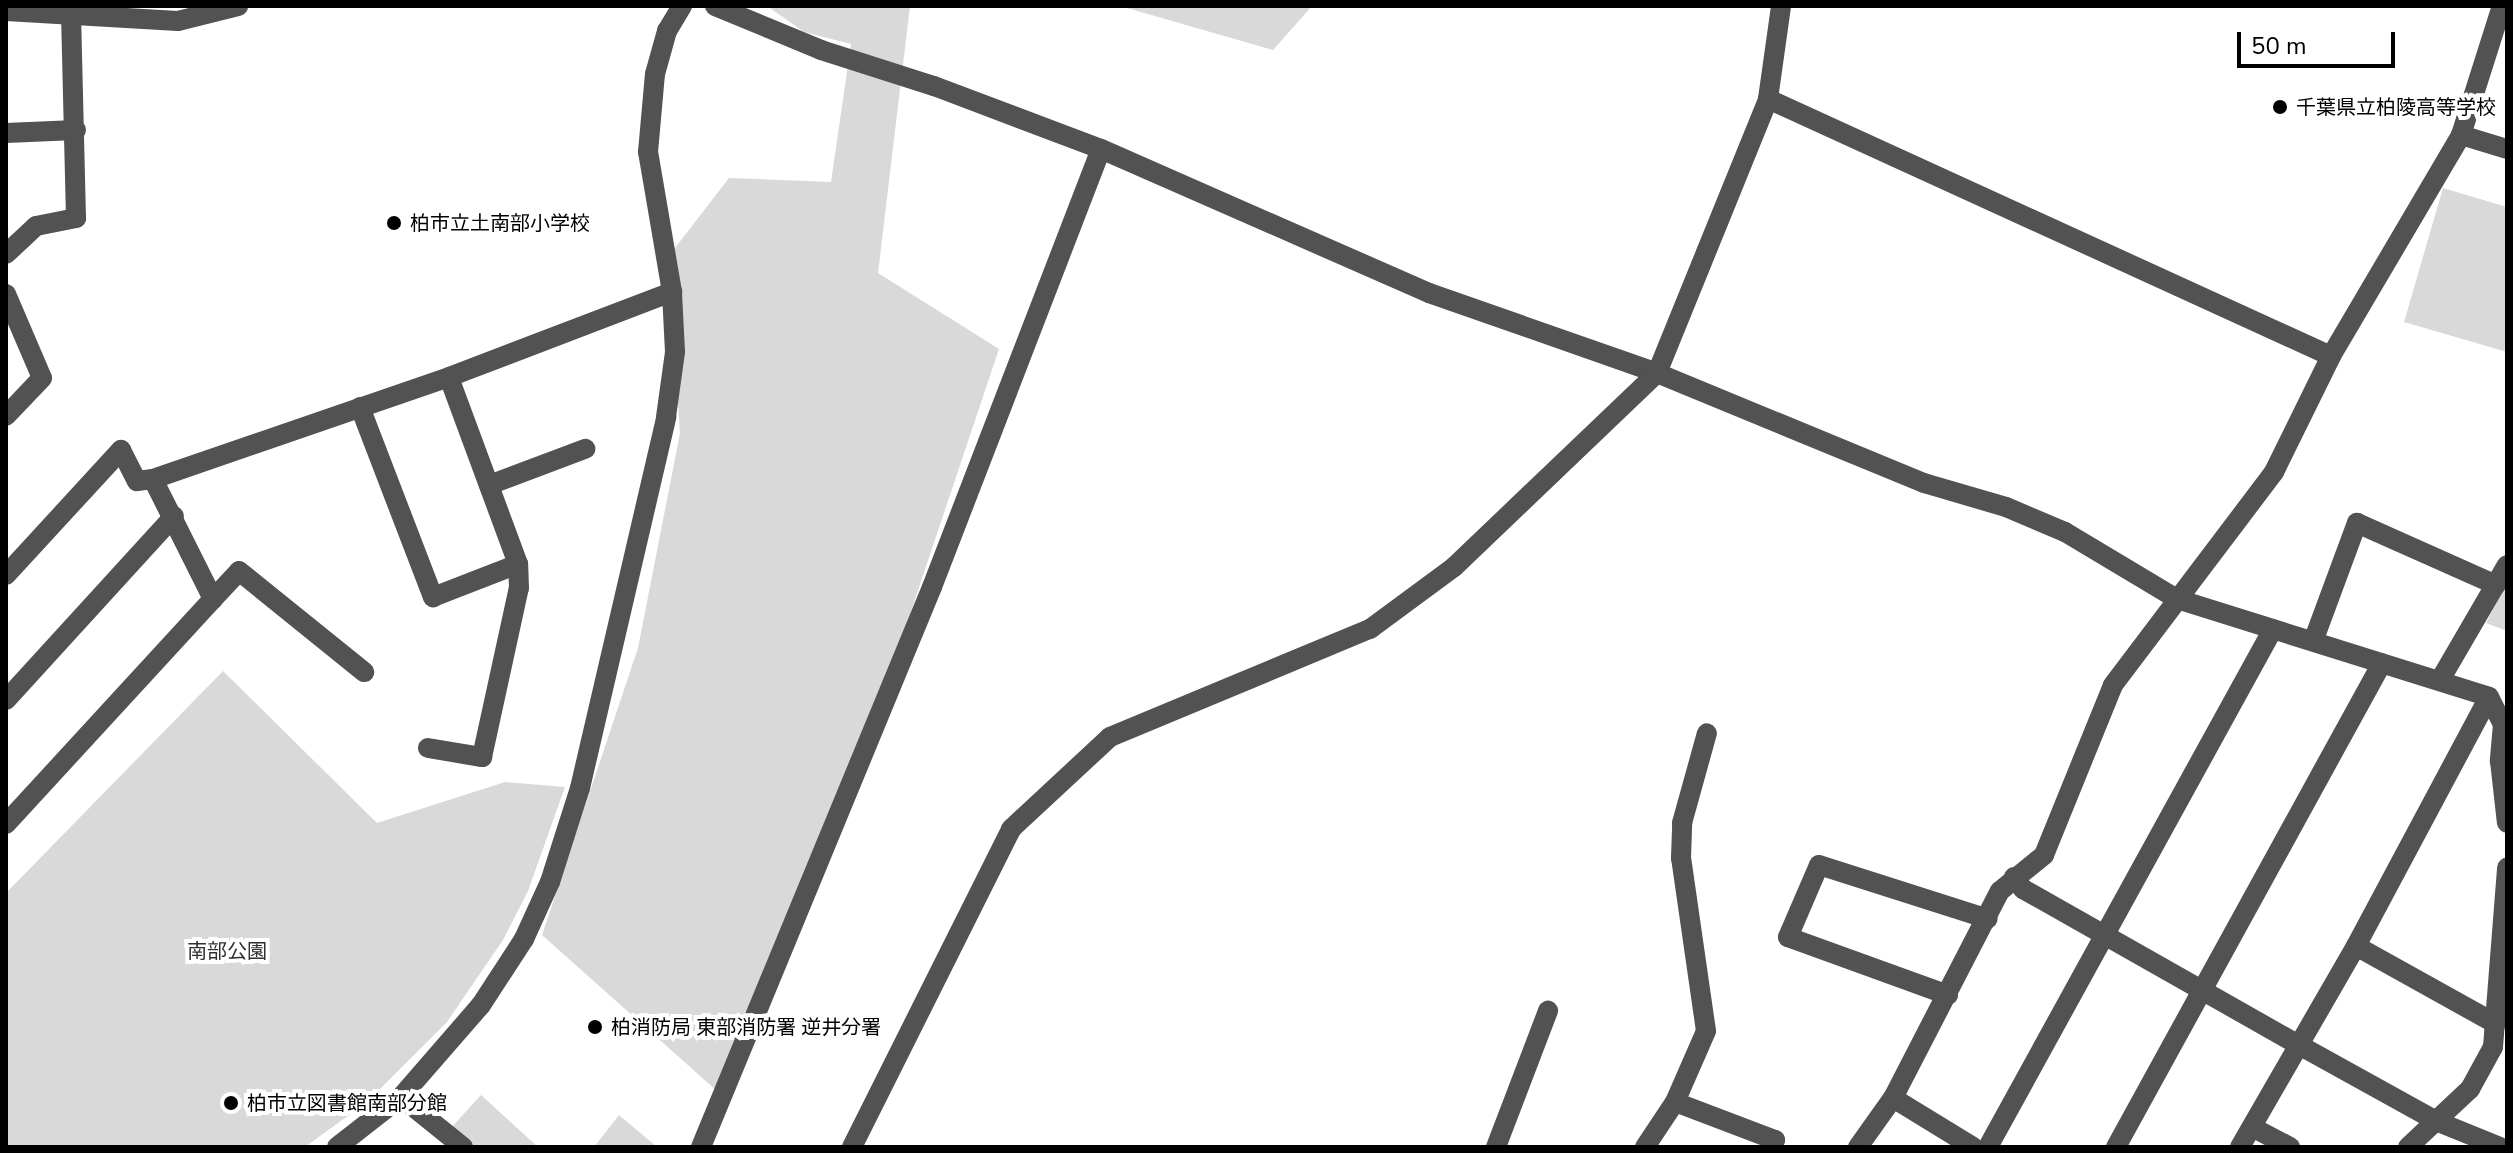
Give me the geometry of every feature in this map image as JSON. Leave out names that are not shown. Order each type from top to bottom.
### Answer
[{"type":"street","points":[[337,1147],[401,1097],[481,1005],[524,939],[550,882],[580,788],[666,417],[675,352],[672,292],[648,152],[655,74],[667,31],[682,6]]},
{"type":"street","points":[[715,6],[821,50],[934,86],[1101,149],[1391,278],[1657,373],[1924,483],[2006,507],[2065,532],[2177,599],[2440,680],[2498,704]]},
{"type":"street","points":[[852,1147],[1011,829],[1110,737],[1370,629],[1454,567],[1657,373],[1768,99],[1781,6]]},
{"type":"street","points":[[1858,1147],[1893,1098],[2000,891],[2044,855],[2113,685],[2274,472],[2331,356],[2461,135],[2502,6]]},
{"type":"street","points":[[6,11],[178,21],[232,7]]},
{"type":"street","points":[[6,254],[36,226],[76,218],[71,13]]},
{"type":"street","points":[[1768,99],[2331,356]]},
{"type":"street","points":[[6,133],[76,130]]},
{"type":"street","points":[[2461,135],[2507,149]]},
{"type":"street","points":[[701,1147],[932,587],[1101,149]]},
{"type":"street","points":[[6,575],[121,450],[137,481],[153,479],[449,377],[672,292]]},
{"type":"street","points":[[6,294],[42,378],[6,416]]},
{"type":"street","points":[[428,748],[482,757],[519,588],[518,564],[449,377]]},
{"type":"street","points":[[360,407],[433,597],[518,564]]},
{"type":"street","points":[[489,485],[585,449]]},
{"type":"street","points":[[153,479],[213,599]]},
{"type":"street","points":[[6,700],[174,516]]},
{"type":"street","points":[[2314,639],[2357,523],[2496,585]]},
{"type":"street","points":[[2440,680],[2507,565]]},
{"type":"street","points":[[6,824],[239,571],[364,672]]},
{"type":"street","points":[[1988,1147],[2273,629]]},
{"type":"street","points":[[2116,1147],[2382,663]]},
{"type":"street","points":[[2498,704],[2507,823]]},
{"type":"street","points":[[2240,1147],[2498,704]]},
{"type":"street","points":[[1645,1147],[1675,1102],[1706,1031],[1681,858],[1682,823],[1707,733]]},
{"type":"street","points":[[1948,995],[1788,937],[1819,865],[1988,919]]},
{"type":"street","points":[[2408,1147],[2470,1089],[2499,1036],[2507,868]]},
{"type":"street","points":[[2014,877],[2023,889],[2299,1045],[2436,1121],[2500,1147]]},
{"type":"street","points":[[2356,946],[2499,1036]]},
{"type":"street","points":[[1496,1147],[1548,1011]]},
{"type":"street","points":[[401,1097],[463,1147]]},
{"type":"street","points":[[1893,1098],[1973,1147]]},
{"type":"street","points":[[1675,1102],[1775,1140],[1771,1147]]},
{"type":"street","points":[[2252,1127],[2290,1147]]},
{"type":"green space","points":[[767,6],[910,6],[878,273],[999,349],[900,644],[717,1091],[542,935],[638,648],[680,433],[668,257],[729,178],[831,182],[851,44],[804,32]]},
{"type":"green space","points":[[1120,6],[1312,6],[1273,50]]},
{"type":"green space","points":[[2443,188],[2507,207],[2507,352],[2404,322]]},
{"type":"green space","points":[[2507,583],[2507,631],[2486,623]]},
{"type":"green space","name":"南部公園","points":[[223,671],[377,823],[505,782],[565,787],[528,891],[503,940],[447,1022],[367,1102],[305,1147],[6,1147],[6,893]]},
{"type":"green space","points":[[481,1095],[538,1147],[471,1147],[450,1129]]},
{"type":"green space","points":[[619,1115],[657,1147],[594,1147]]},
{"type":"place","name":"千葉県立柏陵高等学校","points":[[2280,107]]},
{"type":"place","name":"柏市立土南部小学校","points":[[394,223]]},
{"type":"place","name":"柏消防局 東部消防署 逆井分署","points":[[595,1027]]},
{"type":"place","name":"柏市立図書館南部分館","points":[[231,1103]]}]
